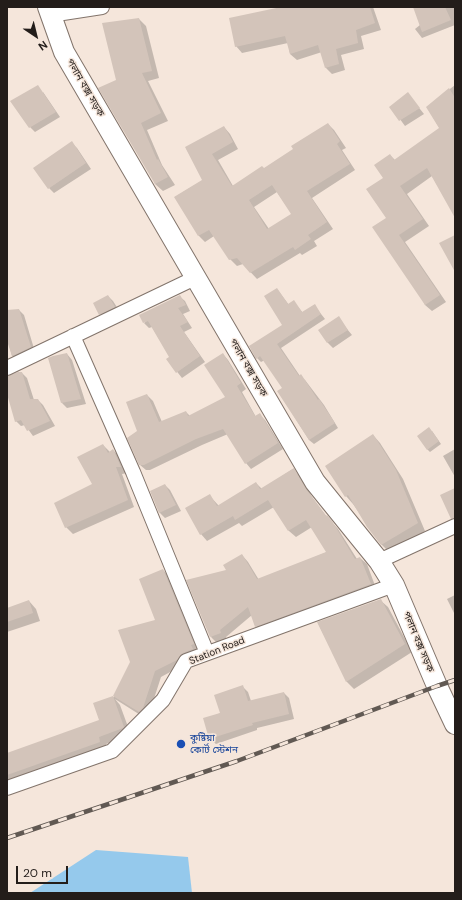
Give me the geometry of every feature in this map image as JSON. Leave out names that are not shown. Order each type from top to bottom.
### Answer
[{"type":"main road","name":"পলান বক্স সড়ক","points":[[49,11],[64,52],[315,482],[379,561],[394,585],[437,686],[455,724]]},
{"type":"street","points":[[49,11],[102,7]]},
{"type":"street","points":[[7,368],[195,278]]},
{"type":"street","points":[[73,336],[133,472],[207,653]]},
{"type":"street","points":[[379,561],[455,526]]},
{"type":"street","name":"Station Road","points":[[7,788],[112,751],[163,700],[186,661],[394,585]]},
{"type":"water","points":[[96,850],[188,857],[192,893],[30,893]]},
{"type":"building","points":[[281,7],[370,7],[375,23],[356,30],[358,43],[336,49],[339,64],[325,68],[318,45],[290,54],[285,36],[235,47],[229,18]]},
{"type":"building","points":[[413,7],[445,7],[451,20],[422,32]]},
{"type":"building","points":[[139,18],[152,71],[142,73],[161,113],[141,123],[157,160],[158,159],[168,177],[155,184],[98,88],[116,80],[102,23]]},
{"type":"building","points":[[38,85],[56,112],[29,128],[10,101]]},
{"type":"building","points":[[449,88],[455,98],[455,218],[427,168],[400,186],[423,219],[399,235],[440,295],[425,305],[372,227],[386,218],[366,189],[383,178],[374,165],[390,154],[394,160],[439,128],[426,107]]},
{"type":"building","points":[[408,92],[420,108],[399,121],[389,107]]},
{"type":"building","points":[[328,123],[340,141],[337,144],[350,164],[307,191],[327,222],[308,235],[311,239],[295,250],[293,247],[250,273],[237,258],[229,260],[209,230],[198,236],[174,197],[202,180],[185,147],[224,126],[233,142],[212,154],[232,186],[262,166],[264,168],[293,149],[291,146]],"holes":[[[272,185],[291,214],[267,229],[249,200]]]},
{"type":"building","points":[[72,141],[86,163],[48,189],[33,168]]},
{"type":"building","points":[[455,235],[455,272],[439,243]]},
{"type":"building","points":[[277,288],[288,304],[294,300],[302,312],[315,304],[321,314],[277,344],[299,376],[301,374],[335,423],[309,440],[277,391],[282,388],[260,356],[256,359],[249,346],[282,325],[264,296]]},
{"type":"building","points":[[108,295],[115,307],[99,315],[93,303]]},
{"type":"building","points":[[180,295],[186,305],[178,308],[188,322],[180,326],[200,356],[176,373],[166,359],[169,357],[148,321],[143,323],[139,315]]},
{"type":"building","points":[[19,309],[31,347],[12,356],[7,341],[7,310]]},
{"type":"building","points":[[339,316],[348,330],[327,343],[318,330]]},
{"type":"building","points":[[67,353],[81,399],[61,403],[48,358]]},
{"type":"building","points":[[223,353],[241,383],[237,386],[255,416],[260,413],[278,443],[245,464],[223,429],[196,439],[144,465],[139,465],[127,438],[137,431],[126,402],[147,394],[159,422],[186,411],[188,416],[225,397],[204,365]]},
{"type":"building","points":[[22,372],[30,399],[38,399],[50,421],[27,431],[21,420],[15,422],[7,394],[7,376]]},
{"type":"building","points":[[429,427],[439,441],[427,450],[417,436]]},
{"type":"building","points":[[373,434],[396,470],[418,523],[381,545],[367,527],[348,495],[345,497],[325,466]]},
{"type":"building","points":[[103,444],[108,453],[113,449],[121,467],[116,467],[128,500],[65,528],[54,503],[92,484],[77,457]]},
{"type":"building","points":[[294,468],[306,489],[326,516],[327,515],[332,521],[355,559],[360,557],[371,584],[255,627],[248,607],[220,630],[221,633],[210,637],[186,580],[226,570],[223,565],[242,554],[257,579],[326,552],[306,520],[288,531],[268,500],[235,520],[233,516],[200,535],[185,508],[210,494],[217,506],[256,482],[260,489]]},
{"type":"building","points":[[165,484],[176,505],[159,513],[150,491]]},
{"type":"building","points":[[455,488],[455,518],[451,519],[440,495]]},
{"type":"building","points":[[163,569],[194,644],[191,645],[193,649],[183,653],[177,660],[155,671],[143,708],[139,712],[113,696],[130,662],[118,630],[155,620],[139,579]]},
{"type":"building","points":[[381,599],[405,644],[346,682],[317,622]]},
{"type":"building","points":[[29,600],[33,613],[7,622],[7,608]]},
{"type":"building","points":[[243,685],[248,701],[284,692],[289,714],[252,723],[253,725],[209,739],[203,718],[220,713],[214,695]]},
{"type":"building","points":[[113,696],[124,727],[123,728],[99,737],[100,742],[7,775],[7,753],[99,720],[93,703]]},
{"type":"railway","points":[[7,838],[237,761],[455,680]]},
{"type":"place","name":"কুষ্টিয়া কোর্ট স্টেশন","points":[[181,744]]}]
